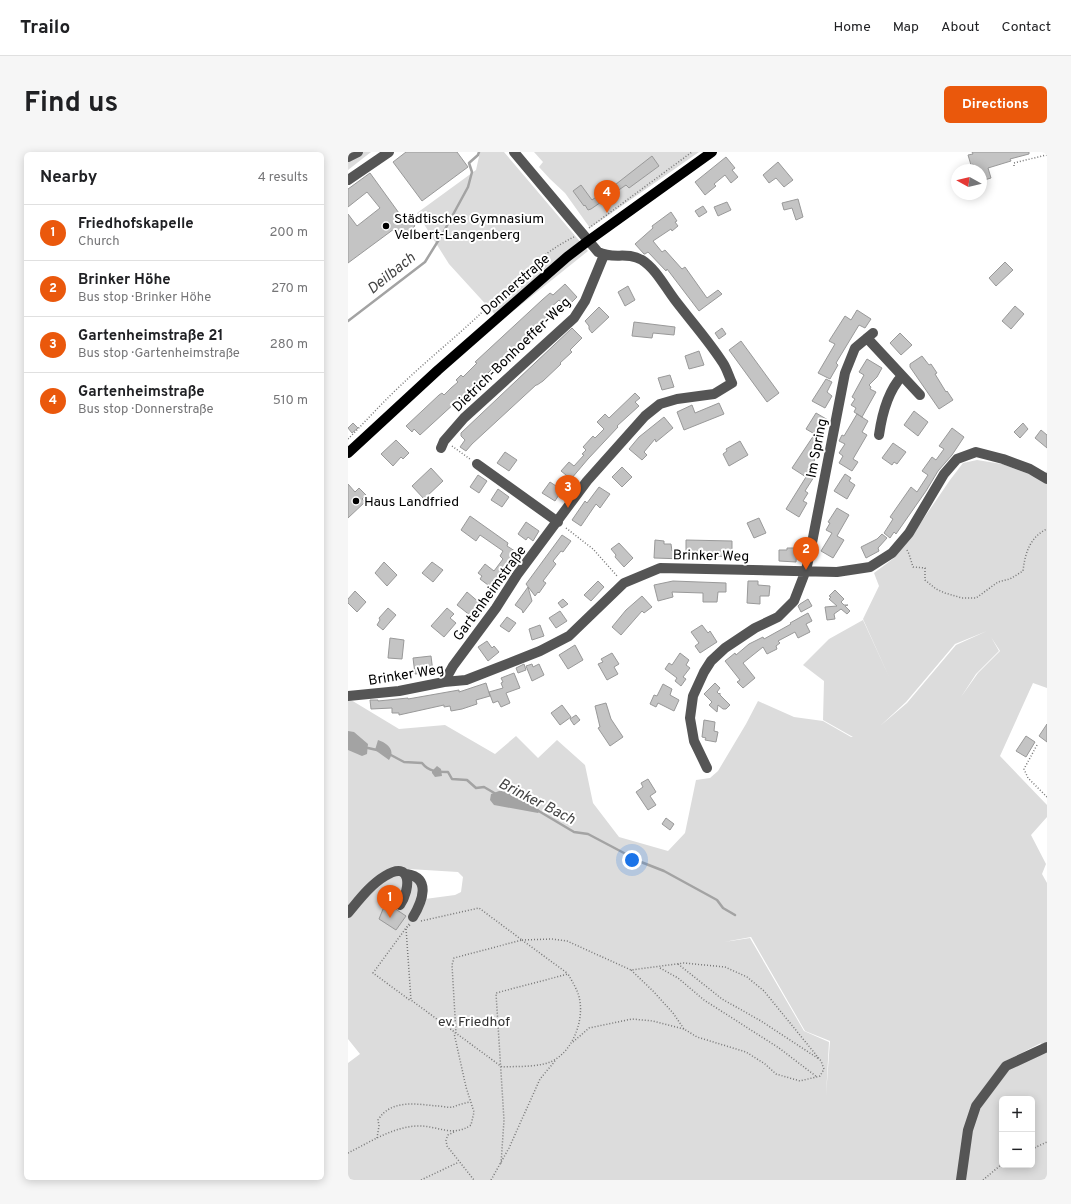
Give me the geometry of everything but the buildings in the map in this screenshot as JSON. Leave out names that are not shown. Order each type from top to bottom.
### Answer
[{"type":"main road","name":"Donnerstraße","points":[[348,453],[438,370],[567,258],[585,237],[712,152]]},
{"type":"street","points":[[348,157],[358,152]]},
{"type":"street","points":[[348,180],[389,152]]},
{"type":"street","points":[[514,152],[598,252],[604,255]]},
{"type":"street","name":"Dietrich-Bonhoeffer-Weg","points":[[443,444],[464,418],[574,318],[595,281],[604,255]]},
{"type":"street","name":"Gartenheimstraße","points":[[444,682],[453,666],[496,608],[517,576],[588,481],[645,416],[660,404],[677,399],[714,394],[732,383],[724,364],[658,276],[644,261],[629,255],[614,257],[604,255]]},
{"type":"street","name":"Im Spring","points":[[707,768],[694,741],[690,718],[693,696],[711,661],[725,648],[755,628],[778,617],[794,601],[806,570],[845,373],[855,348],[870,336],[902,376],[920,395]]},
{"type":"street","points":[[879,435],[882,415],[895,383],[902,376]]},
{"type":"street","name":"Brinker Weg","points":[[348,696],[399,691],[444,682],[466,680],[540,652],[568,636],[624,583],[660,568],[806,570],[837,572],[870,567],[892,553],[901,543],[909,533],[944,474],[957,459],[976,452],[1003,459],[1030,469],[1047,479]]},
{"type":"street","points":[[477,464],[558,522]]},
{"type":"street","points":[[348,914],[379,880],[386,875],[398,871],[415,875],[419,878],[423,891],[421,905],[414,918]]},
{"type":"street","points":[[400,905],[406,896],[408,882],[406,874]]},
{"type":"street","points":[[961,1180],[968,1130],[976,1106],[1006,1066],[1047,1047]]},
{"type":"path","points":[[348,439],[398,388],[539,260],[562,242],[585,237],[692,152]]},
{"type":"path","points":[[1014,166],[1014,163],[1046,154]]},
{"type":"path","points":[[443,444],[477,464]]},
{"type":"path","points":[[558,522],[593,549],[624,583]]},
{"type":"path","points":[[901,543],[909,554],[913,567],[925,568],[925,580],[936,589],[962,598],[976,598],[998,582],[1010,579],[1023,571],[1025,557],[1030,545],[1039,533],[1047,529]]},
{"type":"path","points":[[1037,744],[1024,770],[1028,778],[1047,797]]},
{"type":"path","points":[[406,928],[415,923],[479,908],[568,974],[575,986],[580,1002],[580,1019],[572,1044]]},
{"type":"path","points":[[414,918],[373,973],[502,1067],[541,1064],[556,1059]]},
{"type":"path","points":[[406,928],[411,1000],[414,1003]]},
{"type":"path","points":[[474,1180],[447,1146],[446,1140],[448,1135],[471,1126],[474,1112],[460,1062],[455,1033],[452,965],[454,958],[522,940],[552,939],[567,941],[631,970],[673,1013],[684,1029]]},
{"type":"path","points":[[491,1180],[501,1164],[540,1079],[556,1059],[589,1028],[632,1019],[653,1021],[684,1029],[697,1037],[746,1052],[765,1064],[776,1074],[800,1081],[820,1076],[824,1068],[821,1061],[764,991],[747,977],[725,967],[710,965],[678,964],[631,970]]},
{"type":"path","points":[[678,964],[722,999],[761,1021],[821,1061]]},
{"type":"path","points":[[659,967],[678,978],[722,1013],[754,1031],[818,1077]]},
{"type":"path","points":[[501,1164],[504,1120],[502,1067],[496,993],[568,974]]},
{"type":"path","points":[[377,1138],[379,1126],[378,1120],[380,1115],[390,1108],[400,1104],[453,1107],[471,1102]]},
{"type":"path","points":[[348,1152],[400,1128],[418,1126],[456,1132]]},
{"type":"path","points":[[1035,1148],[1047,1142]]},
{"type":"path","points":[[421,1180],[459,1162]]},
{"type":"path","points":[[983,1180],[999,1167]]},
{"type":"green space","points":[[348,152],[371,152],[348,170]]},
{"type":"green space","points":[[480,152],[504,152],[588,251],[501,321],[449,264],[417,213],[476,170]]},
{"type":"green space","points":[[534,152],[699,152],[590,228],[565,193],[539,167],[543,162]]},
{"type":"green space","name":"ev. Friedhof","points":[[977,460],[1002,464],[1042,479],[1047,471],[1047,688],[1033,683],[1000,756],[1047,805],[1047,817],[1031,835],[1046,864],[1042,874],[1047,883],[1047,1180],[964,1180],[970,1132],[977,1109],[1006,1068],[1040,1052],[1041,1043],[1004,1062],[973,1105],[958,1180],[348,1180],[348,1063],[360,1054],[348,1039],[348,700],[351,700],[399,729],[445,725],[495,754],[516,736],[538,758],[557,740],[585,765],[593,803],[619,837],[668,851],[685,833],[696,780],[710,778],[718,771],[758,701],[794,717],[823,721],[853,737],[823,720],[824,681],[803,665],[829,639],[863,620],[890,679],[863,619],[879,586],[874,573],[894,558],[911,537],[963,463]],"holes":[[[987,631],[956,645],[907,703],[880,726],[906,702],[955,644]],[[991,637],[1000,651],[978,673],[961,697],[976,674],[999,651]],[[409,869],[458,872],[463,877],[461,892],[455,895],[425,899],[415,875]],[[751,937],[805,1031],[830,1041],[826,1096],[829,1042],[804,1031],[750,938],[724,942]]]},
{"type":"shaded area","points":[[348,731],[354,732],[368,744],[367,754],[362,756],[348,750]]},
{"type":"shaded area","points":[[378,740],[390,747],[392,753],[389,760],[375,750]]},
{"type":"shaded area","points":[[437,766],[441,769],[442,776],[435,777],[432,771]]},
{"type":"shaded area","points":[[504,791],[536,807],[540,811],[538,813],[494,805],[490,800],[491,794]]},
{"type":"waterway","name":"Deilbach","points":[[348,321],[425,262],[468,187],[472,172],[469,163],[478,155],[479,152]]},
{"type":"waterway","name":"Brinker Bach","points":[[368,748],[377,750]]},
{"type":"waterway","name":"Brinker Bach","points":[[389,754],[404,762],[422,763],[431,770],[437,772],[448,772],[452,779],[467,780],[476,788],[484,787],[496,794]]},
{"type":"waterway","name":"Brinker Bach","points":[[537,810],[574,832],[588,834],[641,862],[664,871],[717,900],[723,908],[735,915]]},
{"type":"place","name":"Gartenheimstraße","points":[[607,213]]},
{"type":"place","name":"Städtisches Gymnasium Velbert-Langenberg","points":[[386,226]]},
{"type":"place","name":"Haus Landfried","points":[[356,501]]},
{"type":"place","name":"Gartenheimstraße 21","points":[[568,508]]},
{"type":"place","name":"Brinker Höhe","points":[[806,570]]},
{"type":"place","name":"Friedhofskapelle","points":[[390,918]]}]
